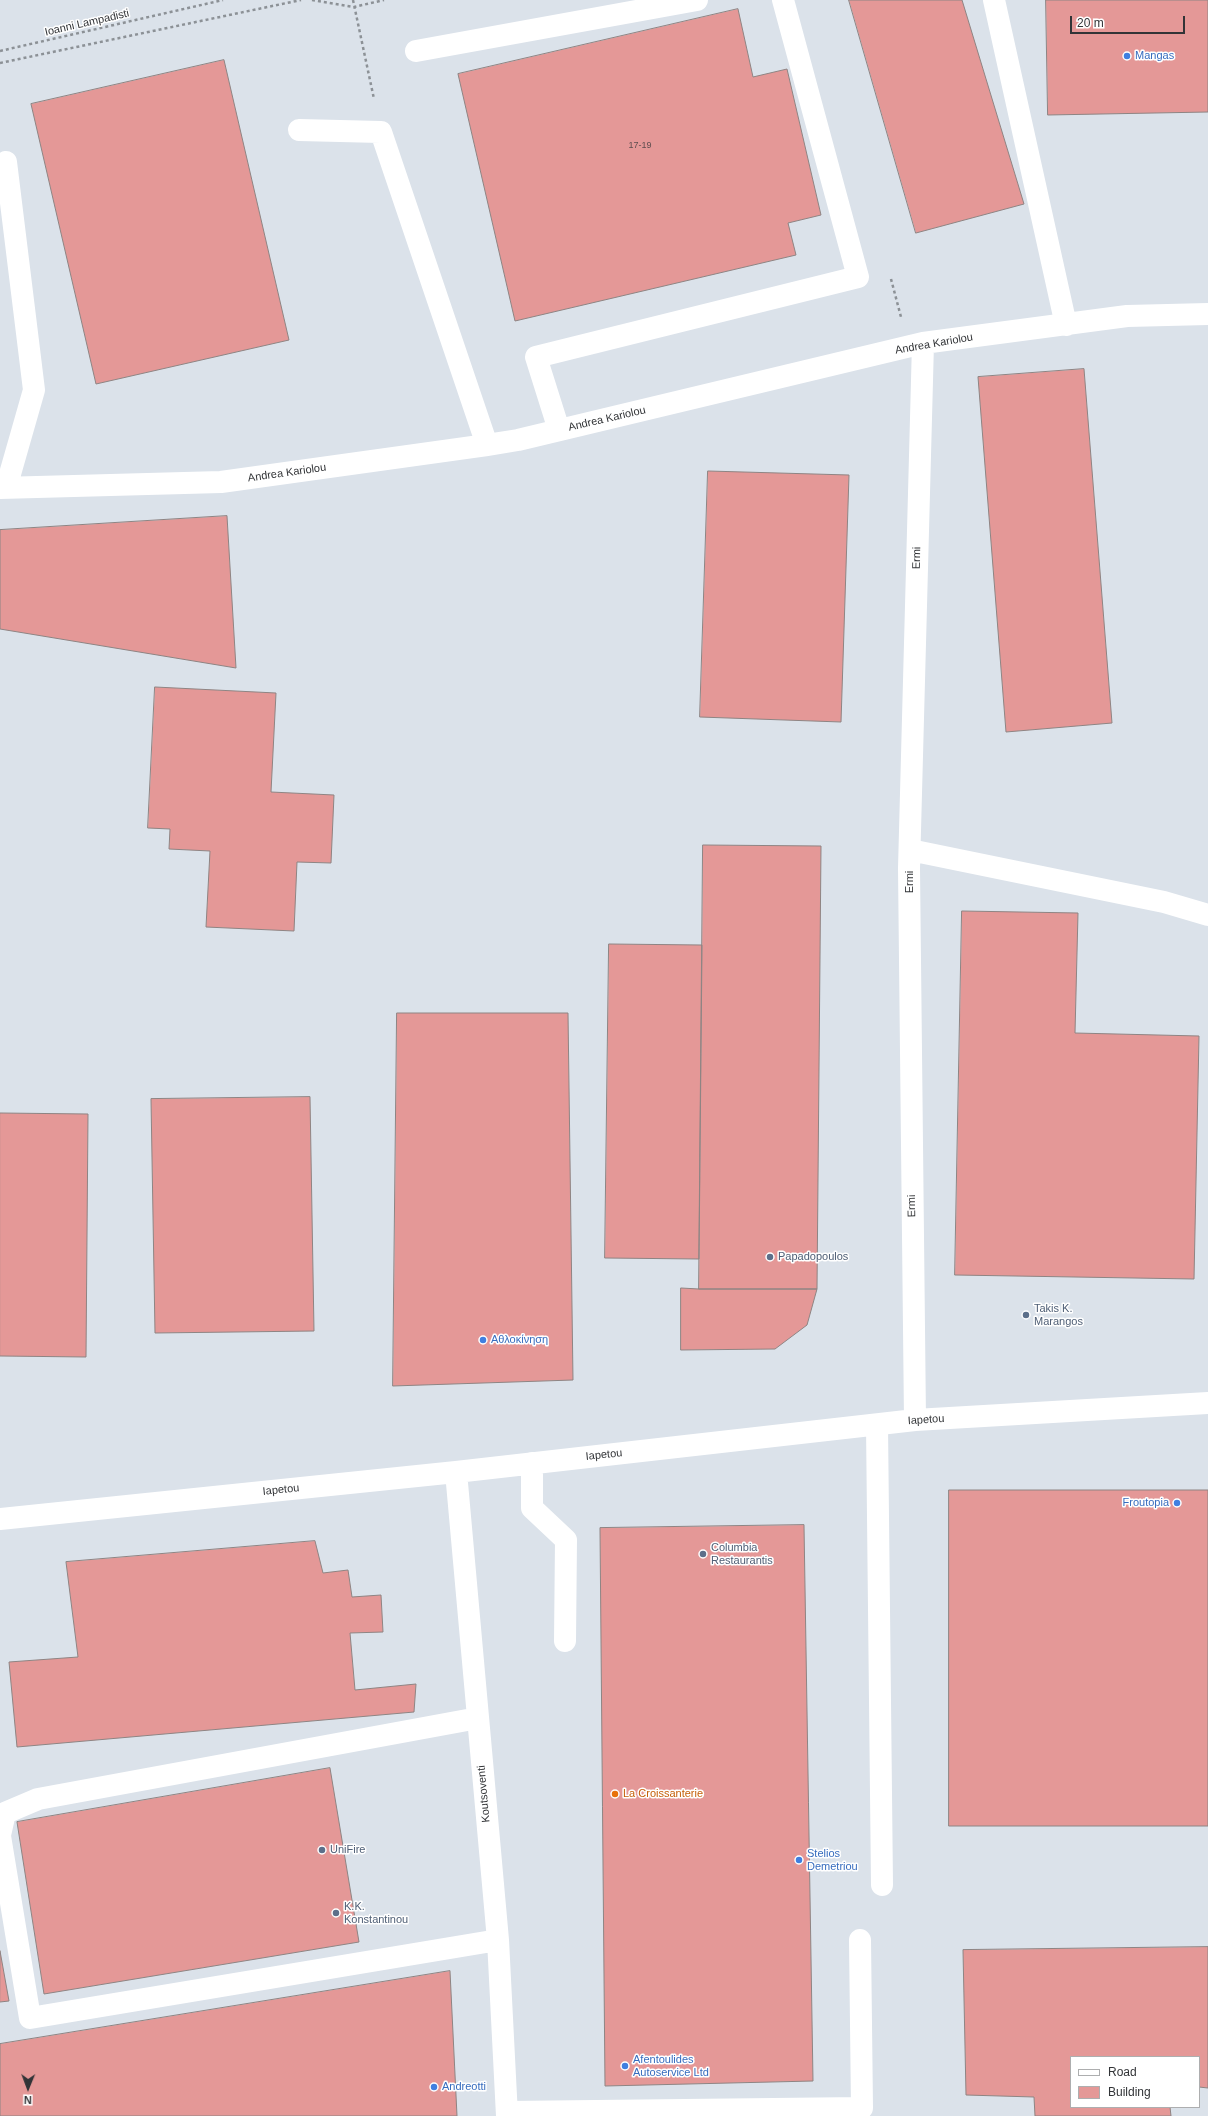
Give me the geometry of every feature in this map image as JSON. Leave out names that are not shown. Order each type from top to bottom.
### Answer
[{"type":"street","points":[[416,51],[697,0]]},
{"type":"street","points":[[559,430],[536,357],[858,278],[783,0]]},
{"type":"street","points":[[994,0],[1066,325]]},
{"type":"street","points":[[299,130],[381,132],[487,445]]},
{"type":"street","points":[[3,488],[34,390],[6,162]]},
{"type":"street","name":"Andrea Kariolou","points":[[3,488],[221,482],[487,445],[518,440],[923,343],[1127,316],[1208,314]]},
{"type":"street","name":"Ermi","points":[[915,1420],[910,850],[923,343]]},
{"type":"street","points":[[910,850],[1164,902],[1208,915]]},
{"type":"street","name":"Iapetou","points":[[0,1519],[456,1472],[915,1420],[1208,1403]]},
{"type":"street","points":[[877,1425],[882,1885]]},
{"type":"street","points":[[532,1463],[532,1508],[566,1540],[565,1641]]},
{"type":"street","name":"Koutsoventi","points":[[456,1472],[498,1940],[507,2114]]},
{"type":"street","points":[[478,1718],[38,1799],[5,1813],[0,1835],[30,2018],[498,1940]]},
{"type":"street","points":[[507,2114],[862,2108],[860,1940]]},
{"type":"path","name":"Ioanni Lampadisti","points":[[0,51],[224,0]]},
{"type":"path","points":[[0,63],[301,0]]},
{"type":"path","points":[[312,0],[354,7],[384,0]]},
{"type":"path","points":[[353,0],[381,132]]},
{"type":"building","points":[[849,0],[962,0],[1024,204],[916,233]]},
{"type":"building","name":"Mangas","points":[[1046,0],[1208,0],[1208,112],[1048,115]]},
{"type":"building","points":[[738,9],[753,77],[787,69],[821,215],[788,223],[796,255],[515,321],[458,74]]},
{"type":"building","points":[[224,60],[289,340],[96,384],[31,104]]},
{"type":"building","points":[[1084,369],[1112,723],[1006,732],[978,377]]},
{"type":"building","points":[[708,471],[849,475],[841,722],[700,717]]},
{"type":"building","points":[[227,516],[236,668],[0,629],[0,530]]},
{"type":"building","points":[[155,687],[276,693],[271,792],[334,795],[331,863],[297,862],[294,931],[206,927],[210,851],[169,849],[170,829],[148,828]]},
{"type":"building","points":[[703,845],[821,846],[817,1289],[699,1289]]},
{"type":"building","points":[[962,911],[1078,913],[1075,1033],[1199,1036],[1194,1279],[955,1275]]},
{"type":"building","points":[[609,944],[702,945],[699,1259],[605,1258]]},
{"type":"building","points":[[397,1013],[568,1013],[573,1380],[393,1386]]},
{"type":"building","points":[[310,1097],[314,1331],[155,1333],[151,1099]]},
{"type":"building","points":[[0,1113],[88,1114],[86,1357],[0,1356]]},
{"type":"building","points":[[681,1288],[817,1289],[807,1325],[775,1349],[681,1350]]},
{"type":"building","points":[[949,1490],[1208,1490],[1208,1826],[949,1826]]},
{"type":"building","points":[[804,1525],[813,2081],[605,2086],[600,1528]]},
{"type":"building","points":[[315,1541],[323,1573],[348,1570],[352,1597],[381,1595],[383,1632],[350,1633],[355,1690],[416,1684],[414,1712],[17,1747],[9,1662],[78,1657],[66,1562]]},
{"type":"building","points":[[330,1768],[359,1942],[44,1994],[17,1822]]},
{"type":"building","points":[[1208,1947],[1208,2088],[1200,2087],[1200,2056],[1070,2056],[1070,2108],[1170,2108],[1171,2116],[1035,2116],[1034,2097],[966,2095],[963,1950]]},
{"type":"building","points":[[0,1951],[9,2001],[0,2002]]},
{"type":"building","points":[[450,1971],[457,2116],[0,2116],[0,2044]]},
{"type":"place","name":"Mangas","points":[[1127,56]]},
{"type":"place","name":"Papadopoulos","points":[[770,1257]]},
{"type":"place","name":"Takis K. Marangos","points":[[1026,1315]]},
{"type":"place","name":"Αθλοκίνηση","points":[[483,1340]]},
{"type":"place","name":"Froutopia","points":[[1177,1503]]},
{"type":"place","name":"Columbia Restaurantis","points":[[703,1554]]},
{"type":"place","name":"La Croissanterie","points":[[615,1794]]},
{"type":"place","name":"UniFire","points":[[322,1850]]},
{"type":"place","name":"Stelios Demetriou","points":[[799,1860]]},
{"type":"place","name":"K.K. Konstantinou","points":[[336,1913]]},
{"type":"place","name":"Afentoulides Autoservice Ltd","points":[[625,2066]]},
{"type":"place","name":"Andreotti","points":[[434,2087]]}]
